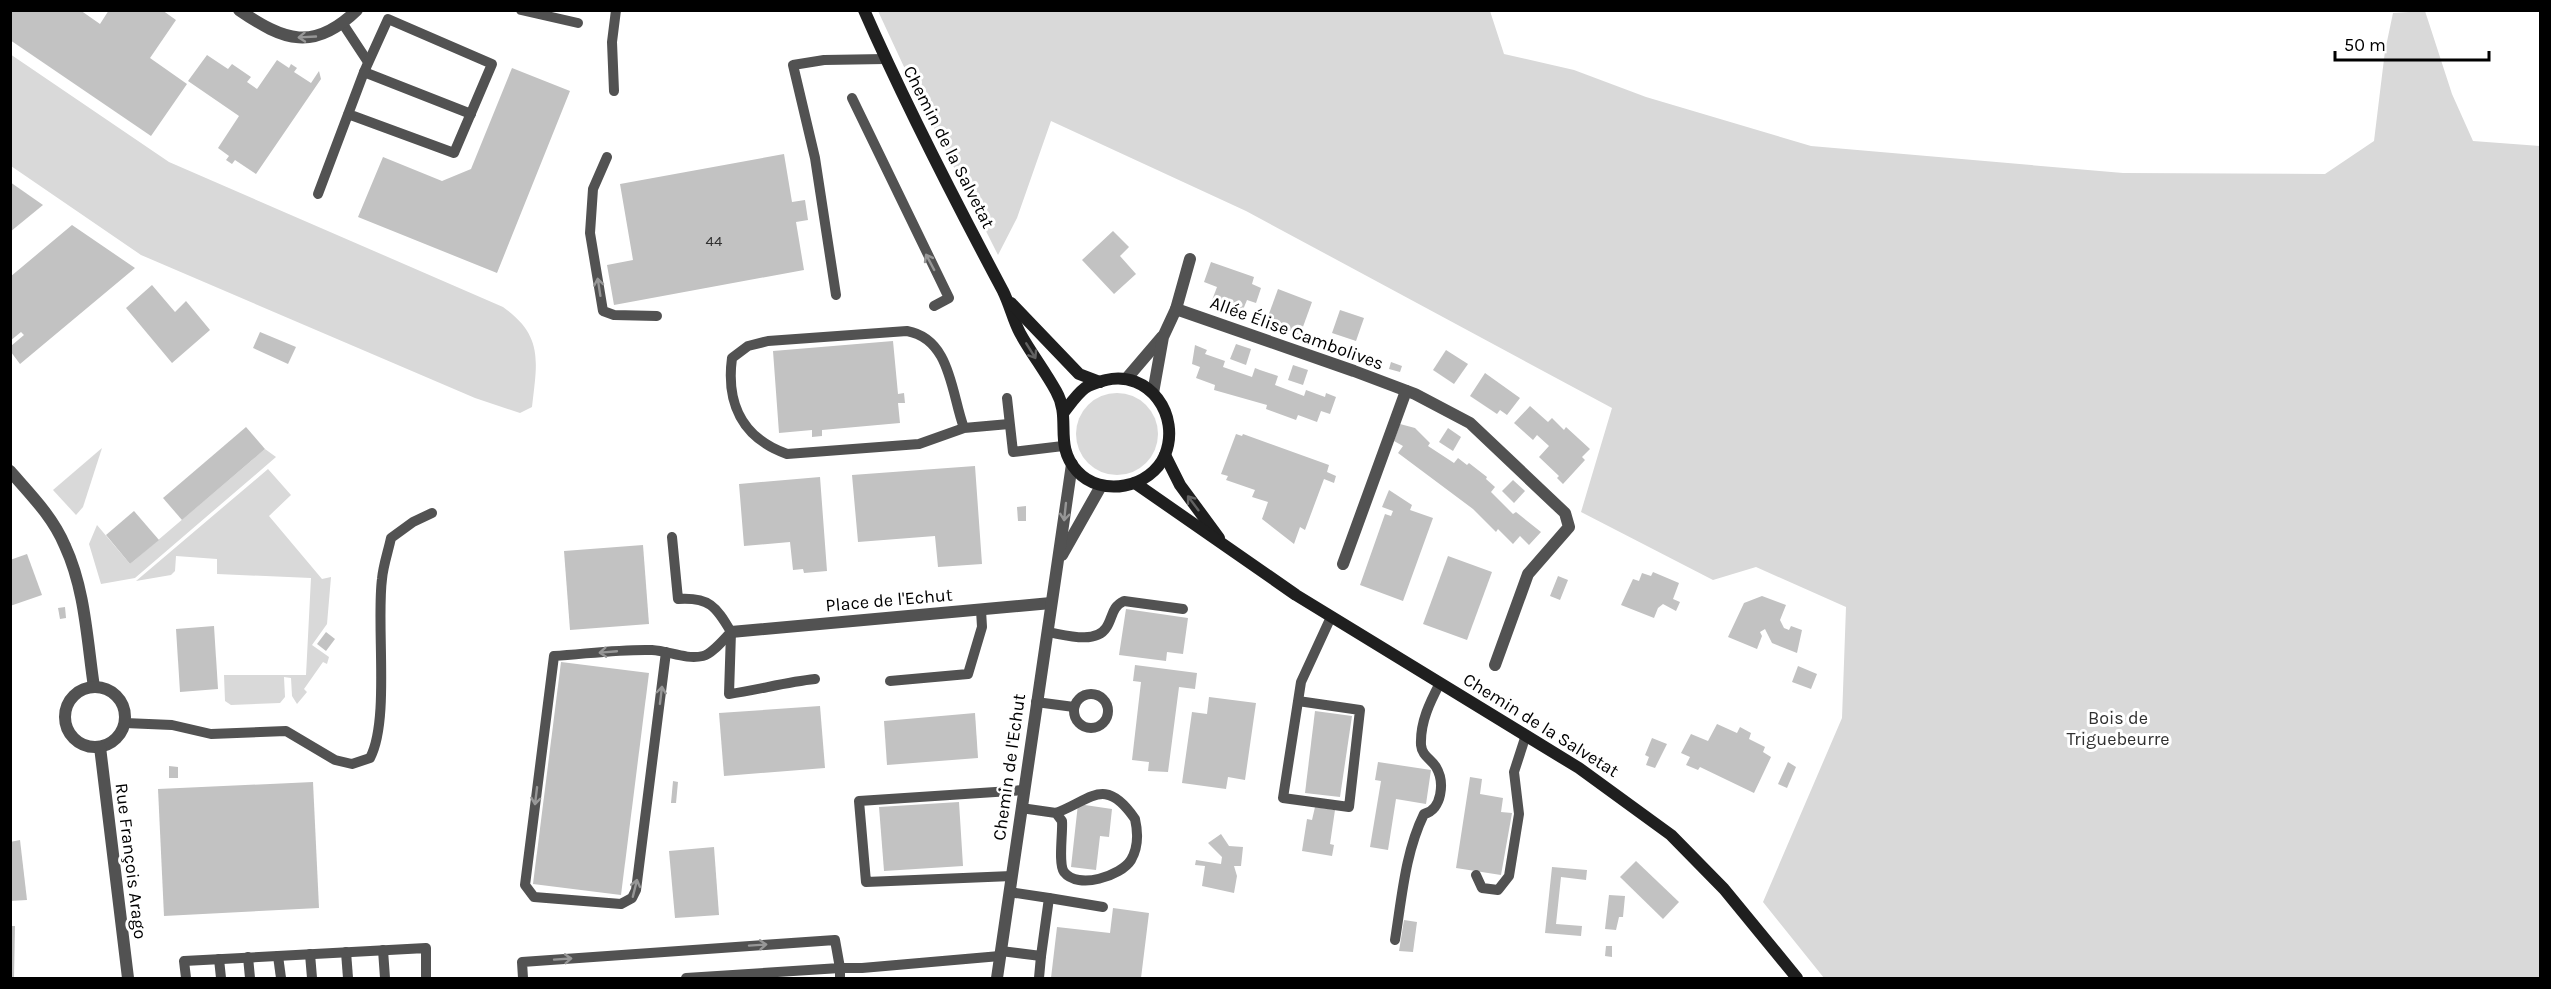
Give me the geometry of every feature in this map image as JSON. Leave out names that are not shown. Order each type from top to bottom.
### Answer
[{"type":"main road","name":"Chemin de la Salvetat","points":[[864,10],[885,59],[1006,298],[1019,331],[1057,392],[1064,412],[1063,446],[1071,464],[1085,479],[1101,486]]},
{"type":"main road","name":"Chemin de la Salvetat","points":[[1006,298],[1079,374],[1100,382]]},
{"type":"main road","points":[[1064,412],[1087,387],[1100,382],[1127,378],[1142,384],[1162,401],[1169,434],[1165,455],[1149,475],[1135,483],[1101,486]]},
{"type":"main road","name":"Chemin de la Salvetat","points":[[1165,455],[1179,485],[1227,548]]},
{"type":"main road","name":"Chemin de la Salvetat","points":[[1135,483],[1331,617],[1578,768],[1671,835],[1724,889],[1797,978]]},
{"type":"street","points":[[238,10],[283,37],[309,38],[325,35],[343,24],[357,10]]},
{"type":"street","points":[[1153,393],[1163,337],[1176,309],[1190,259]]},
{"type":"street","name":"Allée Élise Cambolives","points":[[1176,309],[1406,391],[1470,423],[1565,513],[1569,527],[1528,574],[1495,665]]},
{"type":"street","points":[[1127,378],[1163,337]]},
{"type":"street","points":[[1343,564],[1406,391]]},
{"type":"street","name":"Chemin de l'Echut","points":[[997,978],[1036,702],[1059,561],[1071,464]]},
{"type":"street","points":[[10,471],[45,512],[65,546],[77,578],[94,687]]},
{"type":"street","name":"Chemin de l'Echut","points":[[1059,561],[1101,486]]},
{"type":"street","name":"Place de l'Echut","points":[[731,632],[1051,603]]},
{"type":"street","points":[[94,687],[111,691],[118,697],[125,713],[125,723],[117,739],[100,747],[81,744],[68,730],[65,720],[66,711],[76,694],[94,687]]},
{"type":"street","name":"Rue François Arago","points":[[100,747],[128,978]]},
{"type":"lane","points":[[521,10],[578,23]]},
{"type":"lane","points":[[614,91],[612,42],[616,10]]},
{"type":"lane","points":[[318,194],[348,114],[366,67],[388,19],[492,63],[454,153],[348,114]]},
{"type":"lane","points":[[343,24],[366,67],[471,114]]},
{"type":"lane","points":[[836,294],[814,158],[793,65],[824,60],[885,59]]},
{"type":"lane","points":[[852,98],[949,298],[934,306]]},
{"type":"lane","points":[[607,158],[593,189],[590,233],[603,311],[614,315],[657,316]]},
{"type":"lane","points":[[964,428],[947,369],[933,344],[921,334],[907,331],[768,341],[748,346],[732,358],[731,392],[738,415],[760,439],[787,454],[919,444],[964,428],[1010,424]]},
{"type":"lane","points":[[1007,398],[1013,452],[1063,446]]},
{"type":"lane","points":[[125,723],[172,725],[211,734],[286,730],[335,760],[352,764],[370,758],[374,751],[380,706],[382,579],[391,538],[413,522],[432,513]]},
{"type":"lane","points":[[672,537],[678,599],[700,598],[719,611],[731,632],[729,694],[761,690],[785,682],[815,680]]},
{"type":"lane","points":[[1047,632],[1081,637],[1098,634],[1106,628],[1115,607],[1124,601],[1183,609]]},
{"type":"lane","points":[[890,681],[968,674],[982,627],[981,610]]},
{"type":"lane","points":[[1298,701],[1360,710],[1349,807],[1283,798],[1298,701],[1301,682],[1331,617]]},
{"type":"lane","points":[[666,652],[636,890],[632,898],[621,904],[534,897],[525,885],[554,656],[633,650],[666,652],[689,657],[705,656],[731,632]]},
{"type":"lane","points":[[1395,940],[1414,833],[1424,814],[1431,812],[1437,806],[1440,784],[1437,768],[1426,757],[1421,744],[1426,711],[1440,683]]},
{"type":"lane","points":[[1036,702],[1074,707]]},
{"type":"lane","points":[[1476,875],[1482,888],[1488,890],[1498,890],[1509,876],[1519,814],[1514,772],[1526,735]]},
{"type":"lane","points":[[1012,876],[866,882],[859,801],[1024,790]]},
{"type":"lane","points":[[1021,808],[1056,813],[1095,795],[1107,795],[1119,800],[1136,819],[1136,839],[1130,861],[1119,870],[1103,877],[1091,880],[1071,877],[1064,872],[1061,864],[1062,821],[1056,813]]},
{"type":"lane","points":[[1009,892],[1103,907]]},
{"type":"lane","points":[[1039,978],[1049,898]]},
{"type":"lane","points":[[523,978],[522,962],[835,940],[840,973]]},
{"type":"lane","points":[[186,978],[184,961],[426,948],[426,978]]},
{"type":"lane","points":[[382,950],[385,978]]},
{"type":"lane","points":[[346,952],[348,978]]},
{"type":"lane","points":[[310,954],[312,978]]},
{"type":"lane","points":[[686,978],[840,973],[1000,954],[1041,956]]},
{"type":"lane","points":[[278,956],[281,978]]},
{"type":"lane","points":[[248,957],[250,978]]},
{"type":"lane","points":[[219,959],[221,978]]},
{"type":"green space","name":"Bois de Triguebeurre","points":[[878,11],[1490,11],[1504,54],[1574,70],[1646,97],[1811,146],[2123,173],[2325,174],[2374,141],[2385,51],[2393,13],[2425,11],[2452,94],[2473,141],[2540,146],[2540,978],[1824,978],[1763,902],[1842,718],[1846,607],[1756,567],[1713,580],[1581,512],[1612,408],[1246,211],[1051,121],[1017,218],[998,255]]},
{"type":"green space","points":[[10,54],[169,162],[503,307],[526,329],[532,340],[536,363],[532,407],[520,413],[475,398],[141,255],[11,166]]},
{"type":"green space","points":[[1117,393],[1133,396],[1146,405],[1155,418],[1158,434],[1155,450],[1146,463],[1133,472],[1117,475],[1101,472],[1088,463],[1079,450],[1076,434],[1079,418],[1088,405],[1101,396]]},
{"type":"green space","points":[[102,448],[83,507],[76,515],[53,490]]},
{"type":"green space","points":[[265,449],[276,457],[135,578],[101,584],[89,544],[97,525],[130,564]]},
{"type":"green space","points":[[268,469],[291,495],[269,516],[322,579],[331,577],[327,624],[312,645],[329,657],[327,664],[323,662],[304,689],[307,692],[297,704],[292,696],[291,678],[284,677],[285,697],[280,703],[231,705],[225,701],[224,675],[306,675],[311,578],[217,574],[217,559],[176,556],[175,571],[171,575],[136,581]]},
{"type":"building","points":[[10,10],[80,10],[100,24],[109,10],[162,10],[176,20],[150,58],[187,84],[151,136],[10,40]]},
{"type":"building","points":[[207,55],[228,69],[232,64],[251,77],[247,82],[257,89],[277,60],[289,68],[291,64],[297,68],[294,72],[311,83],[319,71],[321,79],[256,174],[235,160],[232,164],[226,160],[229,156],[218,148],[239,116],[188,81]]},
{"type":"building","points":[[512,68],[570,91],[497,273],[358,217],[383,157],[442,181],[471,169]]},
{"type":"building","points":[[784,154],[792,202],[805,200],[808,220],[796,222],[804,270],[614,305],[607,265],[633,260],[620,184]]},
{"type":"building","points":[[10,182],[43,205],[10,232]]},
{"type":"building","points":[[72,225],[135,268],[20,364],[11,352],[11,346],[24,335],[21,332],[10,341],[10,277]]},
{"type":"building","points":[[1113,231],[1129,247],[1120,256],[1136,274],[1114,294],[1082,260]]},
{"type":"building","points":[[1211,262],[1254,277],[1252,284],[1261,288],[1256,303],[1247,300],[1242,312],[1237,309],[1236,312],[1211,303],[1217,287],[1204,282]]},
{"type":"building","points":[[152,285],[175,312],[186,301],[210,330],[172,363],[126,308]]},
{"type":"building","points":[[1278,289],[1312,302],[1300,335],[1266,322]]},
{"type":"building","points":[[1340,310],[1364,318],[1356,341],[1332,333]]},
{"type":"building","points":[[260,332],[296,347],[288,364],[253,348]]},
{"type":"building","points":[[893,341],[898,394],[904,393],[905,403],[898,403],[900,423],[822,430],[822,436],[812,437],[812,430],[779,433],[773,351]]},
{"type":"building","points":[[1236,344],[1251,349],[1246,365],[1230,359]]},
{"type":"building","points":[[1195,345],[1207,350],[1205,354],[1225,361],[1223,367],[1252,377],[1255,368],[1278,376],[1275,385],[1304,396],[1306,390],[1325,397],[1326,393],[1336,397],[1330,414],[1321,411],[1317,422],[1298,415],[1296,420],[1266,409],[1267,405],[1214,390],[1215,385],[1196,378],[1200,367],[1192,364]]},
{"type":"building","points":[[1446,350],[1468,364],[1454,384],[1433,370]]},
{"type":"building","points":[[1391,362],[1402,366],[1400,372],[1389,369]]},
{"type":"building","points":[[1293,365],[1308,370],[1303,385],[1288,380]]},
{"type":"building","points":[[1485,373],[1520,398],[1507,415],[1500,410],[1497,414],[1470,396]]},
{"type":"building","points":[[1530,406],[1548,422],[1552,418],[1564,430],[1566,427],[1590,449],[1582,457],[1585,460],[1563,484],[1557,478],[1559,476],[1539,457],[1549,446],[1537,435],[1533,440],[1514,423]]},
{"type":"building","points":[[1400,424],[1415,428],[1430,443],[1428,446],[1454,463],[1458,458],[1467,465],[1469,463],[1487,477],[1486,479],[1495,487],[1491,492],[1513,514],[1516,512],[1541,532],[1529,545],[1520,536],[1513,544],[1498,529],[1496,532],[1473,509],[1398,453],[1403,446],[1394,441]]},
{"type":"building","points":[[246,427],[265,449],[182,520],[163,498]]},
{"type":"building","points":[[1448,428],[1461,437],[1453,451],[1439,442]]},
{"type":"building","points":[[1236,434],[1242,436],[1243,434],[1329,465],[1327,472],[1336,476],[1334,483],[1324,479],[1305,530],[1300,527],[1294,544],[1262,519],[1268,502],[1252,497],[1255,490],[1226,480],[1228,476],[1221,474]]},
{"type":"building","points":[[975,466],[982,564],[938,567],[935,536],[858,542],[852,475]]},
{"type":"building","points":[[820,477],[827,571],[804,573],[803,569],[793,570],[790,542],[744,546],[739,484]]},
{"type":"building","points":[[1513,480],[1525,491],[1514,503],[1502,491]]},
{"type":"building","points":[[1389,490],[1412,505],[1410,510],[1433,518],[1403,601],[1360,585],[1385,514],[1391,516],[1393,511],[1382,507]]},
{"type":"building","points":[[1026,506],[1026,521],[1018,521],[1017,507]]},
{"type":"building","points":[[134,511],[159,540],[130,564],[106,535]]},
{"type":"building","points":[[643,545],[649,624],[570,630],[564,551]]},
{"type":"building","points":[[27,554],[42,595],[10,606],[10,560]]},
{"type":"building","points":[[1448,556],[1492,572],[1467,640],[1423,624]]},
{"type":"building","points":[[1653,572],[1679,583],[1673,599],[1680,602],[1676,611],[1663,604],[1658,608],[1654,618],[1621,605],[1633,579],[1639,581],[1642,573],[1651,576]]},
{"type":"building","points":[[1558,576],[1568,580],[1560,600],[1550,596]]},
{"type":"building","points":[[1762,596],[1786,605],[1780,620],[1784,628],[1789,630],[1791,626],[1802,630],[1797,653],[1772,643],[1765,629],[1760,632],[1762,636],[1757,649],[1728,637],[1744,603]]},
{"type":"building","points":[[65,607],[66,618],[60,619],[58,608]]},
{"type":"building","points":[[1126,609],[1188,618],[1183,654],[1167,652],[1166,661],[1119,655]]},
{"type":"building","points":[[214,626],[218,689],[180,692],[176,629]]},
{"type":"building","points":[[326,632],[335,639],[326,651],[317,644]]},
{"type":"building","points":[[561,662],[649,673],[621,895],[533,884]]},
{"type":"building","points":[[1135,665],[1197,673],[1195,689],[1179,687],[1168,772],[1148,771],[1149,762],[1132,760],[1141,682],[1133,681]]},
{"type":"building","points":[[1798,666],[1817,674],[1811,689],[1792,682]]},
{"type":"building","points":[[1209,697],[1256,703],[1245,780],[1228,777],[1226,789],[1182,783],[1192,712],[1207,714]]},
{"type":"building","points":[[820,706],[825,768],[724,776],[719,713]]},
{"type":"building","points":[[1315,711],[1352,716],[1340,797],[1305,793]]},
{"type":"building","points":[[975,713],[978,758],[887,765],[884,721]]},
{"type":"building","points":[[1717,724],[1737,733],[1740,727],[1751,733],[1749,739],[1765,747],[1763,752],[1771,757],[1754,793],[1700,767],[1698,770],[1686,765],[1690,757],[1681,753],[1691,734],[1708,741]]},
{"type":"building","points":[[1652,738],[1667,744],[1655,768],[1646,765],[1649,757],[1645,755]]},
{"type":"building","points":[[1378,762],[1431,770],[1426,804],[1396,799],[1388,850],[1370,847],[1381,781],[1375,780]]},
{"type":"building","points":[[1788,762],[1796,767],[1787,788],[1778,784]]},
{"type":"building","points":[[169,766],[178,767],[178,778],[169,778]]},
{"type":"building","points":[[1470,777],[1482,779],[1480,794],[1503,798],[1501,812],[1512,813],[1501,875],[1456,868]]},
{"type":"building","points":[[673,781],[678,782],[676,803],[671,803]]},
{"type":"building","points":[[313,782],[319,908],[164,916],[158,789]]},
{"type":"building","points":[[959,802],[963,866],[884,871],[879,807]]},
{"type":"building","points":[[1078,804],[1112,809],[1109,837],[1100,836],[1096,870],[1071,867]]},
{"type":"building","points":[[1315,807],[1335,810],[1330,844],[1334,845],[1332,856],[1302,851],[1307,819],[1312,820]]},
{"type":"building","points":[[1221,834],[1229,846],[1243,847],[1241,866],[1234,866],[1237,876],[1234,893],[1202,886],[1205,866],[1195,865],[1196,860],[1221,864],[1222,857],[1208,843]]},
{"type":"building","points":[[20,840],[27,900],[10,901],[10,842]]},
{"type":"building","points":[[714,847],[719,915],[675,918],[669,851]]},
{"type":"building","points":[[1636,861],[1679,902],[1663,919],[1620,877]]},
{"type":"building","points":[[1552,867],[1587,870],[1586,880],[1561,877],[1556,924],[1582,926],[1581,936],[1545,933]]},
{"type":"building","points":[[1609,895],[1625,896],[1623,917],[1619,917],[1616,930],[1605,929]]},
{"type":"building","points":[[1113,908],[1149,913],[1141,978],[1051,978],[1057,927],[1110,933]]},
{"type":"building","points":[[1404,920],[1417,922],[1413,952],[1399,951]]},
{"type":"building","points":[[10,926],[15,926],[14,978],[10,978]]},
{"type":"building","points":[[1606,946],[1612,946],[1612,957],[1605,956]]}]
